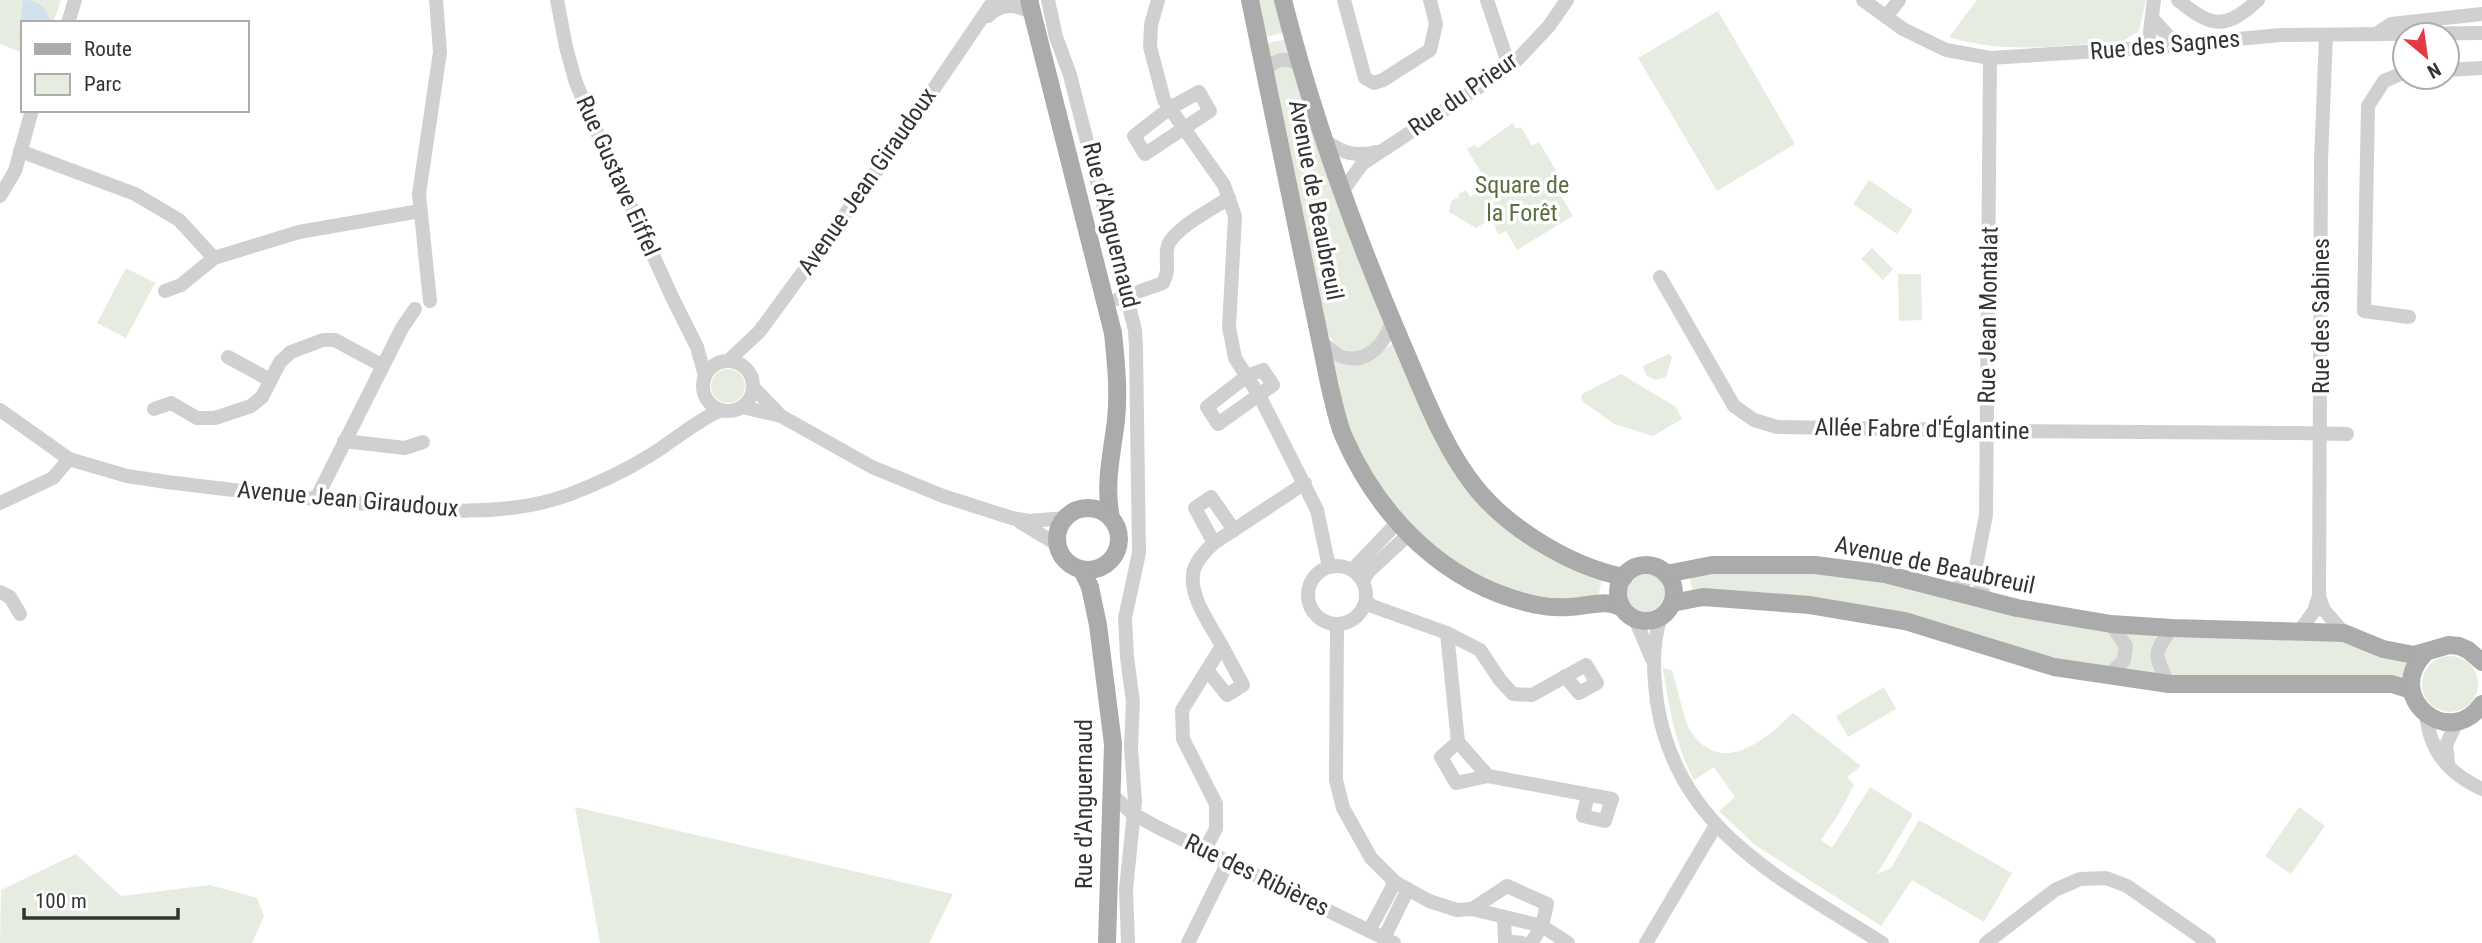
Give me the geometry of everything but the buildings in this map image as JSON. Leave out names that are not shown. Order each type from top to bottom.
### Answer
[{"type":"main road","name":"Avenue de Beaubreuil","points":[[1250,0],[1319,340],[1342,432],[1364,478],[1403,529],[1441,562],[1480,586],[1534,604],[1571,608],[1612,603],[1644,621],[1660,618]]},
{"type":"main road","name":"Avenue de Beaubreuil","points":[[1283,0],[1300,64],[1342,192],[1392,321],[1449,446],[1485,498],[1546,545],[1595,570],[1624,577],[1630,571],[1645,566],[1666,574],[1712,565],[1815,565],[1885,574],[2050,615],[2110,624],[2344,634],[2401,653],[2424,654],[2435,648],[2459,646],[2476,655],[2482,663]]},
{"type":"main road","name":"Rue d'Anguernaud","points":[[1030,6],[1107,302],[1117,367],[1116,416],[1108,466],[1108,503],[1119,540],[1118,550],[1106,565],[1098,625]]},
{"type":"main road","name":"Rue d'Anguernaud","points":[[1084,508],[1108,466]]},
{"type":"main road","points":[[1058,545],[1058,530],[1070,514],[1084,508],[1099,510],[1111,518]]},
{"type":"main road","name":"Rue d'Anguernaud","points":[[1058,545],[1064,559],[1082,570],[1090,587],[1098,625],[1112,744],[1107,943]]},
{"type":"main road","points":[[1082,570],[1106,565]]},
{"type":"main road","points":[[1660,618],[1672,603],[1673,588],[1666,574]]},
{"type":"main road","points":[[1624,577],[1618,592],[1629,613]]},
{"type":"main road","points":[[1672,603],[1703,597],[1824,608],[1905,621],[2054,667],[2108,677],[2169,684],[2392,684],[2411,690]]},
{"type":"main road","points":[[2424,654],[2413,672],[2411,690],[2416,704],[2426,714],[2440,721],[2457,722],[2473,715],[2481,707]]},
{"type":"street","points":[[69,21],[75,0]]},
{"type":"street","points":[[430,301],[418,194],[440,52],[436,0]]},
{"type":"street","name":"Rue Gustave Eiffel","points":[[557,0],[572,69],[588,111],[697,347],[705,376]]},
{"type":"street","name":"Avenue Jean Giraudoux","points":[[726,361],[759,332],[897,143],[994,0]]},
{"type":"street","points":[[1048,0],[1056,37],[1070,75],[1135,330],[1139,553],[1125,618],[1133,702],[1131,747],[1135,802],[1126,889],[1128,943]]},
{"type":"street","points":[[1344,0],[1365,78],[1374,83],[1430,50],[1436,24],[1430,0]]},
{"type":"street","points":[[1487,0],[1509,66]]},
{"type":"street","name":"Rue du Prieur","points":[[1342,192],[1362,164],[1509,66],[1549,26],[1567,0]]},
{"type":"street","name":"Rue des Sagnes","points":[[1863,0],[1883,9],[1903,29],[1946,50],[1990,58],[2281,35],[2482,33]]},
{"type":"street","points":[[1883,9],[1899,0]]},
{"type":"street","points":[[2148,47],[2154,0]]},
{"type":"street","points":[[2178,0],[2198,16],[2222,23],[2241,16],[2258,0]]},
{"type":"street","points":[[1153,1],[1150,47],[1164,100],[1224,186],[1235,216],[1229,327],[1236,358],[1260,397],[1305,483],[1317,510],[1329,567]]},
{"type":"street","name":"Avenue Jean Giraudoux","points":[[975,30],[994,11],[1005,5],[1030,6]]},
{"type":"street","points":[[2375,35],[2391,24],[2482,14]]},
{"type":"street","points":[[2152,18],[2175,44]]},
{"type":"street","name":"Rue des Sabines","points":[[2299,632],[2314,611],[2319,596],[2321,160],[2326,36]]},
{"type":"street","name":"Rue Jean Montalat","points":[[1975,571],[1986,515],[1990,58]]},
{"type":"street","name":"Avenue de Beaubreuil","points":[[1265,70],[1277,60],[1288,59],[1300,64]]},
{"type":"street","points":[[2461,69],[2482,68]]},
{"type":"street","points":[[2391,78],[2384,81],[2368,106],[2364,311],[2410,317]]},
{"type":"street","points":[[1199,92],[1210,111],[1184,129],[1145,153],[1134,136],[1170,108],[1199,92]]},
{"type":"street","points":[[0,196],[15,171],[31,112]]},
{"type":"street","name":"Rue du Prieur","points":[[1324,140],[1345,152],[1359,155],[1381,151]]},
{"type":"street","points":[[20,151],[135,194],[179,220],[214,258]]},
{"type":"street","points":[[1107,302],[1163,283],[1169,265],[1167,254],[1173,235],[1228,198]]},
{"type":"street","points":[[165,291],[181,285],[214,258],[299,232],[420,212]]},
{"type":"street","name":"Allée Fabre d'Églantine","points":[[1660,277],[1734,405],[1754,420],[1777,427],[2347,434]]},
{"type":"street","points":[[316,499],[415,309]]},
{"type":"street","points":[[1319,340],[1341,357],[1361,358],[1377,350],[1392,321]]},
{"type":"street","name":"Avenue Jean Giraudoux","points":[[752,380],[751,353],[759,332]]},
{"type":"street","points":[[153,409],[170,403],[197,418],[215,418],[251,406],[262,397],[280,362],[291,352],[323,340],[335,340],[383,366]]},
{"type":"street","points":[[697,347],[726,361],[741,364],[781,416]]},
{"type":"street","points":[[228,357],[270,380]]},
{"type":"street","points":[[694,424],[704,394],[705,376],[710,367],[726,361]]},
{"type":"street","points":[[1247,376],[1207,407],[1218,424],[1260,397]]},
{"type":"street","points":[[742,407],[752,395],[752,380]]},
{"type":"street","points":[[704,394],[713,407],[721,410],[742,407],[781,416],[872,467],[943,496],[1012,519],[1058,545]]},
{"type":"street","name":"Avenue Jean Giraudoux","points":[[0,410],[69,459],[140,478],[416,509],[508,509],[565,496],[614,477],[694,424],[721,410]]},
{"type":"street","points":[[344,442],[405,448],[423,442]]},
{"type":"street","points":[[0,503],[53,478],[69,459]]},
{"type":"street","points":[[1207,670],[1227,695],[1243,685],[1197,599],[1193,573],[1204,552],[1305,483]]},
{"type":"street","points":[[1214,543],[1195,508],[1211,497],[1234,530]]},
{"type":"street","points":[[1012,519],[1029,521],[1066,518]]},
{"type":"street","points":[[1352,570],[1403,529]]},
{"type":"street","points":[[1363,581],[1403,529]]},
{"type":"street","points":[[1329,567],[1352,570],[1363,581],[1366,601],[1356,618],[1337,625],[1320,619],[1309,604],[1310,586],[1321,571],[1329,567]]},
{"type":"street","points":[[1953,592],[1975,571],[1986,600]]},
{"type":"street","points":[[0,593],[10,597],[20,614]]},
{"type":"street","points":[[2319,596],[2323,610],[2344,634]]},
{"type":"street","points":[[1366,601],[1372,606],[1447,634],[1480,650],[1513,694],[1532,695],[1565,676]]},
{"type":"street","points":[[1629,613],[1652,660],[1659,712],[1668,746],[1689,791],[1716,825],[1754,860],[1878,942]]},
{"type":"street","points":[[1652,660],[1660,618]]},
{"type":"street","points":[[2108,677],[2124,660],[2126,646],[2110,624]]},
{"type":"street","points":[[1337,625],[1336,780],[1343,808],[1371,858],[1401,886],[1429,901],[1457,910],[1472,909],[1542,926],[1568,943]]},
{"type":"street","points":[[2169,684],[2157,663],[2159,647],[2172,628]]},
{"type":"street","points":[[1447,634],[1458,742],[1489,776]]},
{"type":"street","points":[[1205,849],[1216,829],[1216,804],[1183,739],[1182,710],[1222,646]]},
{"type":"street","points":[[2426,714],[2430,741],[2450,770],[2482,789]]},
{"type":"street","points":[[2450,770],[2445,748],[2457,722]]},
{"type":"street","points":[[1458,742],[1441,757],[1456,783],[1489,776],[1588,794]]},
{"type":"street","name":"Rue des Ribières","points":[[1112,795],[1132,813],[1157,827],[1389,941]]},
{"type":"street","points":[[1646,943],[1716,825]]},
{"type":"street","name":"Rue des Ribières","points":[[1109,855],[1131,837],[1157,827]]},
{"type":"street","points":[[1188,943],[1228,862]]},
{"type":"street","points":[[1986,943],[2055,890],[2080,879],[2106,878],[2127,886],[2208,943]]},
{"type":"street","points":[[1370,930],[1401,886]]},
{"type":"street","points":[[1389,941],[1401,886]]},
{"type":"street","points":[[1472,909],[1507,886],[1546,904],[1542,926],[1531,943]]},
{"type":"street","points":[[1504,917],[1505,940],[1522,943]]},
{"type":"green space","points":[[0,0],[61,0],[54,21],[21,21],[21,52],[0,44]]},
{"type":"green space","points":[[1256,0],[1279,0],[1287,31],[1264,38]]},
{"type":"green space","points":[[1977,0],[2146,0],[2139,31],[2123,41],[2013,47],[1970,43],[1949,37]]},
{"type":"green space","points":[[1718,11],[1795,144],[1717,191],[1638,58]]},
{"type":"green space","points":[[1287,39],[1292,55],[1268,59],[1265,44]]},
{"type":"green space","points":[[1278,64],[1291,64],[1296,71],[1385,327],[1376,345],[1360,353],[1338,348],[1323,327],[1273,70]]},
{"type":"green space","name":"Square de la Forêt","points":[[1513,123],[1516,129],[1521,127],[1532,146],[1539,142],[1557,172],[1550,177],[1573,216],[1517,250],[1506,231],[1498,235],[1492,218],[1476,228],[1449,212],[1451,201],[1459,197],[1458,194],[1466,190],[1470,197],[1489,186],[1467,149],[1475,145],[1477,148]]},
{"type":"green space","points":[[1869,180],[1913,210],[1897,234],[1853,204]]},
{"type":"green space","points":[[1872,248],[1893,269],[1883,280],[1861,259]]},
{"type":"green space","points":[[126,268],[155,283],[126,338],[97,323]]},
{"type":"green space","points":[[1898,274],[1921,274],[1922,320],[1899,321]]},
{"type":"green space","points":[[1394,343],[1455,474],[1480,504],[1602,578],[1598,598],[1540,600],[1495,585],[1447,559],[1405,522],[1353,444],[1329,352],[1374,357]]},
{"type":"green space","points":[[1669,354],[1672,357],[1666,377],[1655,380],[1646,375],[1643,366]]},
{"type":"green space","points":[[728,369],[740,374],[745,386],[740,398],[728,403],[716,398],[711,386],[716,374]]},
{"type":"green space","points":[[1621,374],[1676,407],[1682,419],[1653,436],[1614,424],[1581,400],[1582,394]]},
{"type":"green space","points":[[1751,570],[1872,577],[2111,631],[2121,645],[2114,662],[2107,667],[2097,668],[2016,649],[1692,590],[1689,574]]},
{"type":"green space","points":[[1646,573],[1660,579],[1666,593],[1660,607],[1646,613],[1632,607],[1626,593],[1632,579]]},
{"type":"green space","points":[[2123,630],[2162,635],[2160,677],[2117,672]]},
{"type":"green space","points":[[2183,636],[2350,641],[2408,662],[2403,679],[2174,676],[2165,662],[2165,644],[2172,638]]},
{"type":"green space","points":[[2450,656],[2461,658],[2470,664],[2476,673],[2476,695],[2470,704],[2461,710],[2450,712],[2439,710],[2430,704],[2424,695],[2422,684],[2424,673],[2430,664],[2439,658]]},
{"type":"green space","points":[[1663,668],[1672,670],[1689,728],[1704,746],[1717,752],[1730,753],[1744,749],[1770,733],[1793,713],[1861,766],[1847,777],[1854,785],[1821,840],[1832,848],[1870,787],[1913,814],[1877,874],[1891,868],[1919,820],[2012,873],[1984,922],[1912,880],[1881,926],[1755,845],[1719,811],[1735,797],[1714,767],[1694,780],[1677,739]]},
{"type":"green space","points":[[1884,687],[1896,709],[1848,737],[1836,716]]},
{"type":"green space","points":[[575,807],[953,894],[929,943],[600,943]]},
{"type":"green space","points":[[2299,807],[2325,826],[2291,874],[2265,856]]},
{"type":"green space","points":[[76,854],[121,896],[210,885],[257,898],[264,916],[252,943],[0,943],[1,890]]},
{"type":"water","points":[[23,0],[32,1],[46,11],[48,21],[21,21],[21,40],[19,39]]}]
